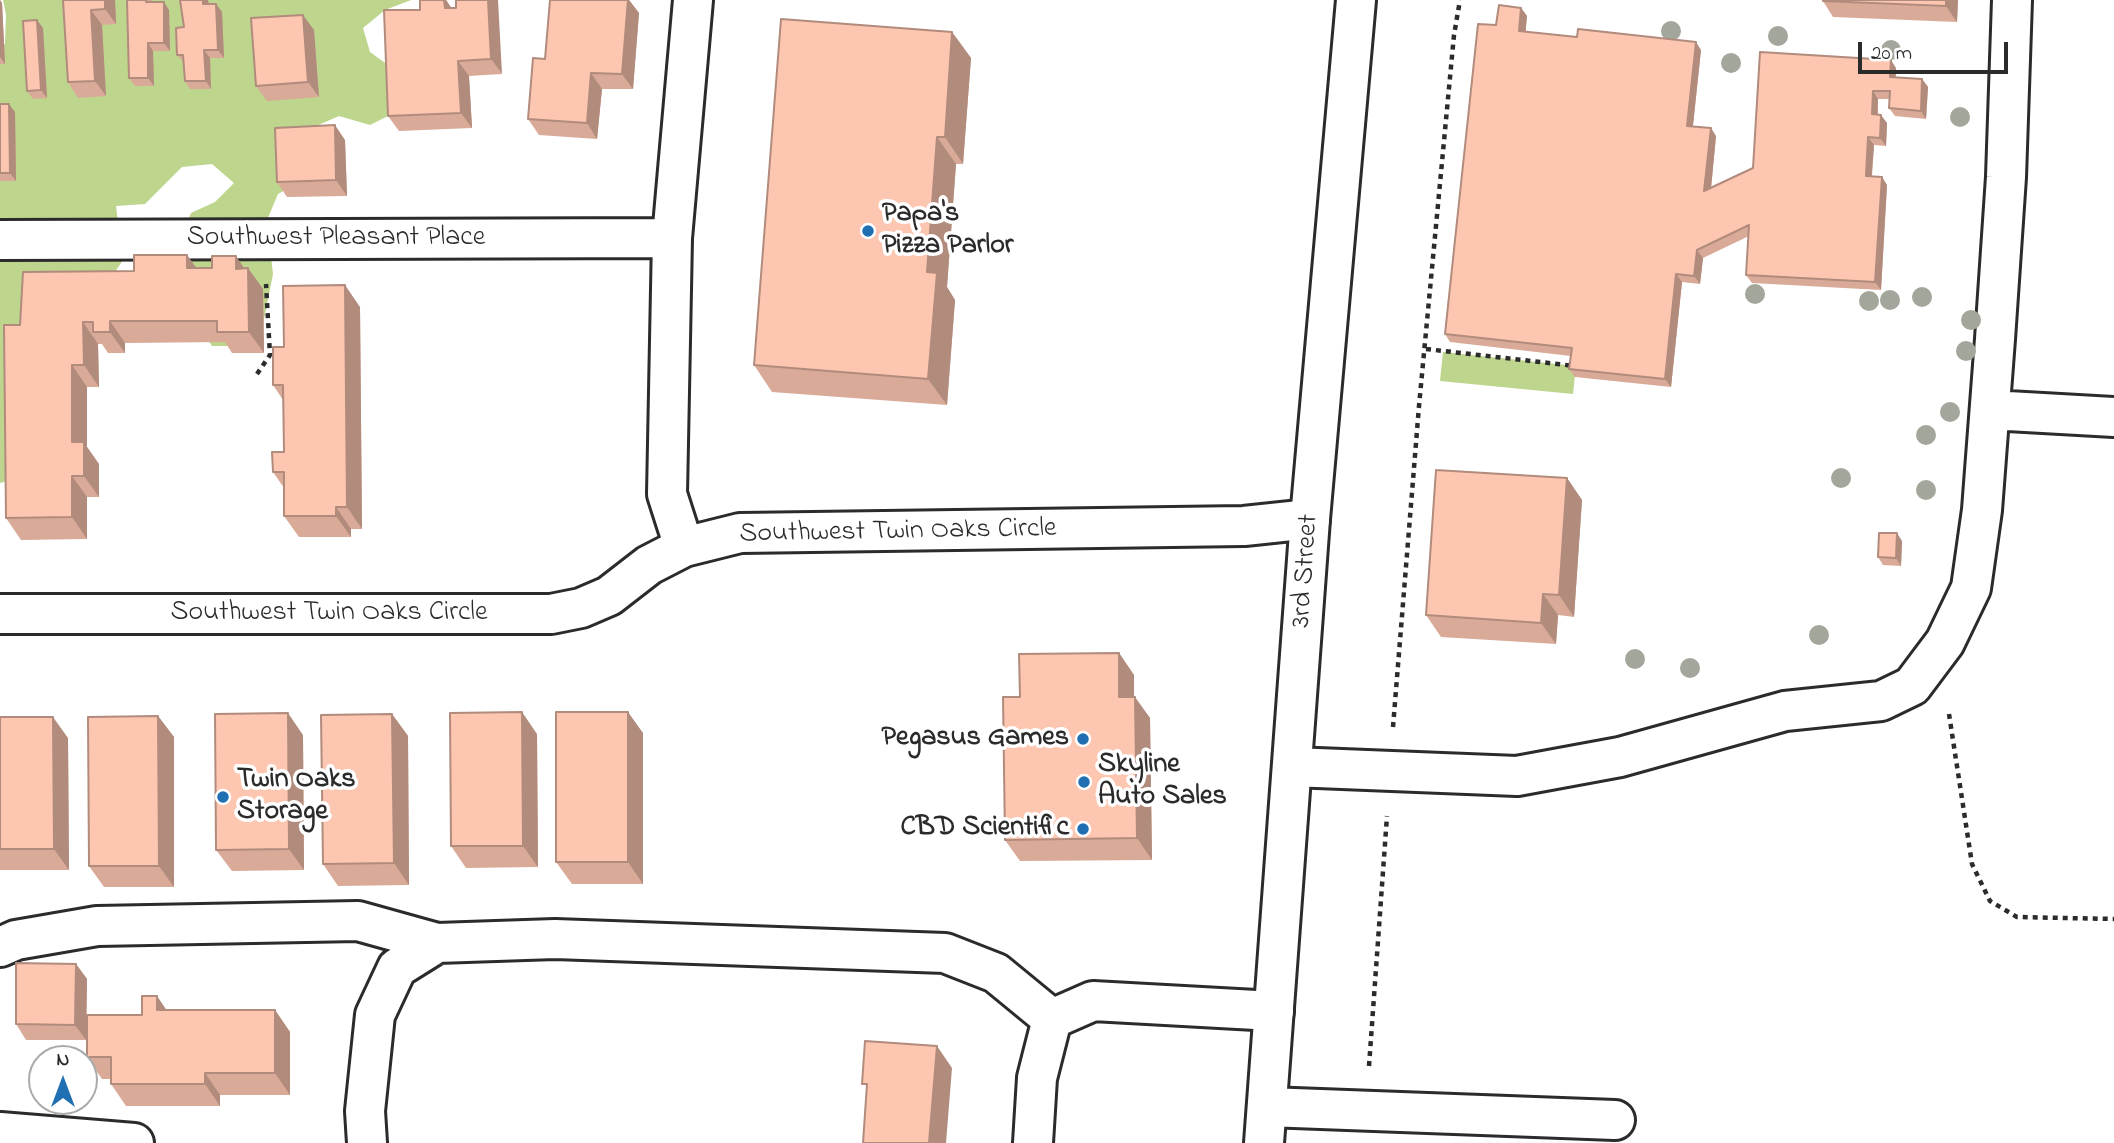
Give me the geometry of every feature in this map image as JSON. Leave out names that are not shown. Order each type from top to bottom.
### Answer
[{"type":"main road","points":[[684,547],[667,494],[672,237],[693,0]]},
{"type":"main road","name":"3rd Street","points":[[1265,1125],[1310,519],[1356,0]]},
{"type":"main road","points":[[1292,767],[1517,776],[1620,757],[1785,711],[1881,701],[1912,686],[1945,642],[1971,588],[1982,510],[1990,410],[2006,177],[2012,0]]},
{"type":"main road","name":"Southwest Pleasant Place","points":[[0,240],[672,237]]},
{"type":"main road","points":[[1990,410],[2114,417]]},
{"type":"main road","name":"Southwest Twin Oaks Circle","points":[[0,614],[551,614],[581,608],[609,596],[649,565],[684,547],[740,533],[1244,526],[1310,519]]},
{"type":"main road","points":[[0,947],[16,940],[97,926],[359,921],[437,943],[555,939],[944,953],[996,974],[1052,1020]]},
{"type":"main road","points":[[367,1143],[365,1111],[375,1015],[397,968],[437,943]]},
{"type":"main road","points":[[1052,1020],[1093,1001],[1274,1011]]},
{"type":"main road","points":[[1033,1143],[1037,1078],[1052,1020]]},
{"type":"main road","points":[[1265,1125],[1365,1111],[1615,1120]]},
{"type":"main road","points":[[0,1132],[134,1143]]},
{"type":"path","points":[[1365,1111],[1389,772],[1454,35],[1461,0]]},
{"type":"path","points":[[257,374],[270,355],[264,239]]},
{"type":"path","points":[[1426,349],[1576,366]]},
{"type":"path","points":[[1948,704],[1972,864],[1990,901],[2017,916],[2114,919]]},
{"type":"green space","points":[[3,0],[411,0],[385,10],[363,28],[370,52],[392,68],[394,113],[370,125],[339,116],[314,127],[302,180],[278,194],[267,220],[273,274],[262,329],[241,346],[212,346],[196,322],[180,239],[191,213],[215,202],[234,183],[212,164],[182,167],[145,204],[116,206],[123,260],[92,306],[24,477],[0,483],[0,53],[5,43],[6,15]]},
{"type":"green space","points":[[1443,352],[1576,366],[1573,394],[1440,381]]},
{"type":"building","points":[[63,0],[105,0],[105,9],[91,10],[95,81],[68,82]]},
{"type":"building","points":[[127,0],[164,2],[164,43],[148,43],[148,78],[129,78]]},
{"type":"building","points":[[180,0],[203,0],[203,4],[216,4],[218,50],[204,50],[206,81],[185,81],[183,55],[177,55],[176,28],[184,27]]},
{"type":"building","points":[[420,0],[444,0],[445,8],[456,8],[456,0],[488,0],[491,59],[458,61],[461,113],[388,116],[384,10],[420,10]]},
{"type":"building","points":[[550,0],[628,0],[622,74],[591,73],[587,123],[528,119],[533,58],[545,59]]},
{"type":"building","points":[[1946,0],[1946,6],[1823,1]]},
{"type":"building","points":[[1499,5],[1521,8],[1519,31],[1577,37],[1578,29],[1696,42],[1687,126],[1711,128],[1704,191],[1753,168],[1760,52],[1891,60],[1890,77],[1922,79],[1921,111],[1889,108],[1890,91],[1873,91],[1872,114],[1881,115],[1880,138],[1868,137],[1866,176],[1882,177],[1875,282],[1746,275],[1749,225],[1697,250],[1694,276],[1676,274],[1665,379],[1569,369],[1572,348],[1445,334],[1478,24],[1496,25]]},
{"type":"building","points":[[303,15],[308,82],[256,86],[251,18]]},
{"type":"building","name":"Papa's Pizza Parlor","points":[[781,19],[952,32],[945,137],[937,137],[927,272],[937,273],[928,379],[754,365]]},
{"type":"building","points":[[37,20],[41,90],[27,91],[23,21]]},
{"type":"building","points":[[0,104],[9,104],[10,173],[0,173]]},
{"type":"building","points":[[335,125],[336,180],[277,182],[275,128]]},
{"type":"building","points":[[134,255],[187,255],[187,268],[212,268],[212,256],[236,256],[236,269],[248,268],[249,332],[217,332],[217,321],[110,321],[110,332],[93,332],[93,322],[83,322],[84,365],[72,365],[72,442],[84,442],[84,476],[72,476],[72,517],[6,518],[4,325],[20,325],[23,272],[134,271]]},
{"type":"building","points":[[345,285],[347,507],[336,507],[336,516],[284,516],[284,472],[273,472],[272,452],[284,452],[283,385],[273,385],[273,347],[284,347],[283,286]]},
{"type":"building","points":[[1436,470],[1567,478],[1559,595],[1543,594],[1541,623],[1426,615]]},
{"type":"building","points":[[1879,533],[1897,533],[1896,558],[1878,557]]},
{"type":"building","points":[[1119,653],[1119,697],[1135,697],[1137,838],[1005,840],[1003,697],[1020,697],[1019,654]]},
{"type":"building","points":[[522,712],[523,846],[451,846],[450,713]]},
{"type":"building","points":[[556,712],[628,712],[628,862],[556,862]]},
{"type":"building","points":[[288,713],[289,849],[216,850],[215,714]]},
{"type":"building","points":[[392,714],[394,863],[323,864],[321,715]]},
{"type":"building","points":[[158,716],[159,866],[89,866],[88,717]]},
{"type":"building","points":[[0,717],[53,717],[54,849],[0,849]]},
{"type":"building","points":[[16,963],[76,964],[75,1025],[16,1024]]},
{"type":"building","points":[[142,996],[157,996],[157,1010],[275,1010],[275,1073],[205,1073],[205,1084],[111,1084],[111,1057],[98,1057],[98,1045],[87,1045],[87,1015],[142,1015]]},
{"type":"building","points":[[865,1041],[937,1046],[929,1143],[863,1143],[867,1084],[862,1084]]},
{"type":"place","name":"Papa's Pizza Parlor","points":[[868,231]]},
{"type":"place","name":"Pegasus Games","points":[[1083,739]]},
{"type":"place","name":"Skyline Auto Sales","points":[[1084,782]]},
{"type":"place","name":"Twin Oaks Storage","points":[[223,797]]},
{"type":"place","name":"CBD Scientific","points":[[1083,829]]}]
